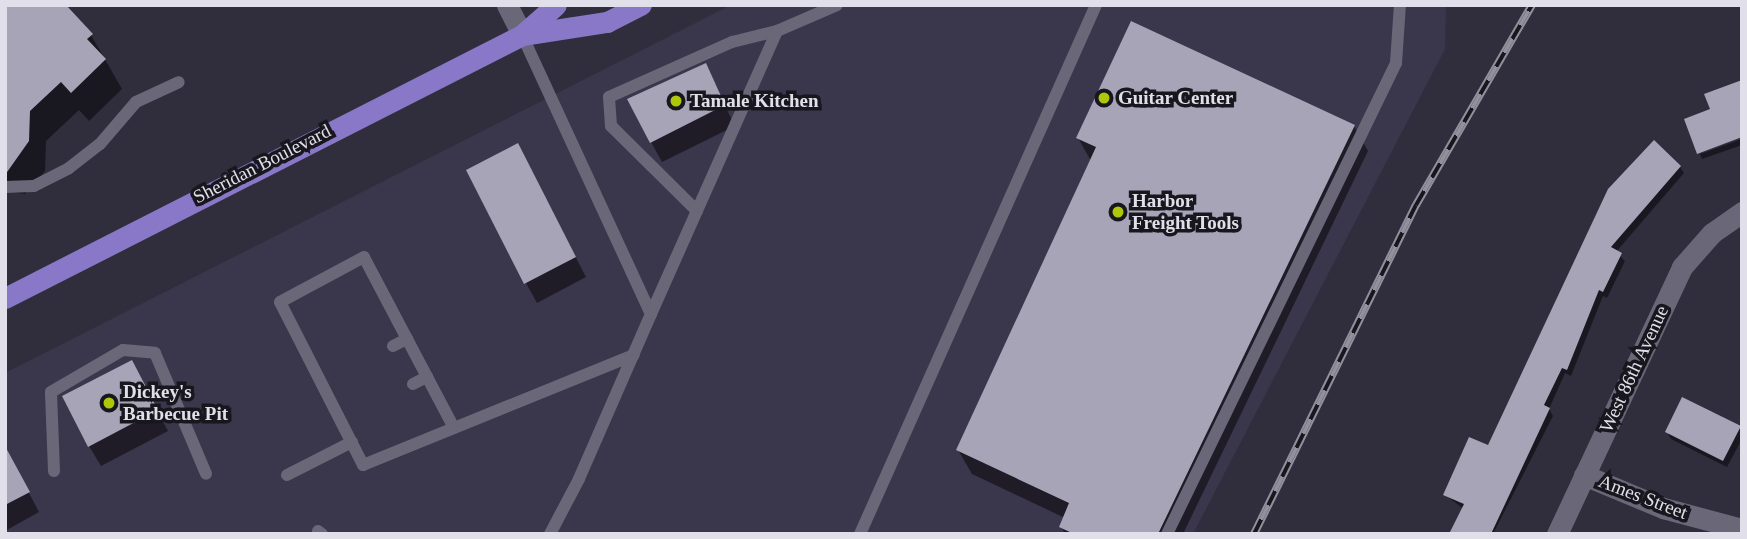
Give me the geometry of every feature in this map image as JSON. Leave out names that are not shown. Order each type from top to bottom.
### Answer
[{"type":"main road","name":"Sheridan Boulevard","points":[[5,298],[522,35],[556,5]]},
{"type":"main road","name":"Sheridan Boulevard","points":[[522,35],[607,22],[641,5]]},
{"type":"street","points":[[507,5],[522,35]]},
{"type":"street","name":"West 86th Avenue","points":[[1557,534],[1682,267],[1736,214]]},
{"type":"street","name":"Ames Street","points":[[1584,475],[1663,508],[1742,529]]},
{"type":"lane","points":[[697,211],[611,126],[609,97],[732,42],[777,31],[837,5]]},
{"type":"lane","points":[[860,534],[1096,5]]},
{"type":"lane","points":[[1167,534],[1396,62],[1400,5]]},
{"type":"lane","points":[[550,534],[579,479],[777,31]]},
{"type":"lane","points":[[522,35],[651,314]]},
{"type":"lane","points":[[5,187],[34,186],[69,169],[100,144],[136,102],[179,82]]},
{"type":"lane","points":[[454,428],[364,257],[280,302],[308,342],[346,418],[352,442],[363,465],[634,355]]},
{"type":"lane","points":[[374,307],[386,300]]},
{"type":"lane","points":[[393,346],[407,339]]},
{"type":"lane","points":[[54,471],[51,392],[123,350],[155,353],[206,474]]},
{"type":"lane","points":[[412,384],[427,377]]},
{"type":"lane","points":[[288,475],[352,442]]},
{"type":"shaded area","points":[[731,5],[1446,5],[1445,49],[1193,534],[5,534],[5,373]]},
{"type":"building","points":[[5,5],[66,5],[93,34],[87,39],[106,59],[71,93],[61,82],[30,111],[29,141],[5,175]]},
{"type":"building","points":[[1131,21],[1355,125],[1158,534],[1074,534],[1059,527],[1069,503],[956,450],[1096,147],[1076,138]]},
{"type":"building","name":"Tamale Kitchen","points":[[706,63],[725,105],[650,143],[627,99]]},
{"type":"building","points":[[1742,80],[1742,137],[1697,154],[1684,119],[1710,109],[1704,94]]},
{"type":"building","points":[[1654,140],[1681,166],[1611,247],[1622,253],[1603,292],[1599,290],[1567,370],[1562,368],[1544,405],[1550,408],[1491,534],[1449,534],[1464,504],[1443,495],[1469,437],[1488,445],[1608,189]]},
{"type":"building","points":[[518,143],[576,257],[524,284],[466,170]]},
{"type":"building","name":"Dickey's Barbecue Pit","points":[[132,360],[158,410],[88,447],[62,396]]},
{"type":"building","points":[[1682,397],[1741,426],[1723,461],[1665,432]]},
{"type":"building","points":[[5,446],[30,492],[5,505]]},
{"type":"railway","points":[[1254,534],[1416,205],[1532,5]]},
{"type":"place","name":"Guitar Center","points":[[1104,98]]},
{"type":"place","name":"Tamale Kitchen","points":[[676,101]]},
{"type":"place","name":"Harbor Freight Tools","points":[[1118,212]]},
{"type":"place","name":"Dickey's Barbecue Pit","points":[[109,403]]}]
